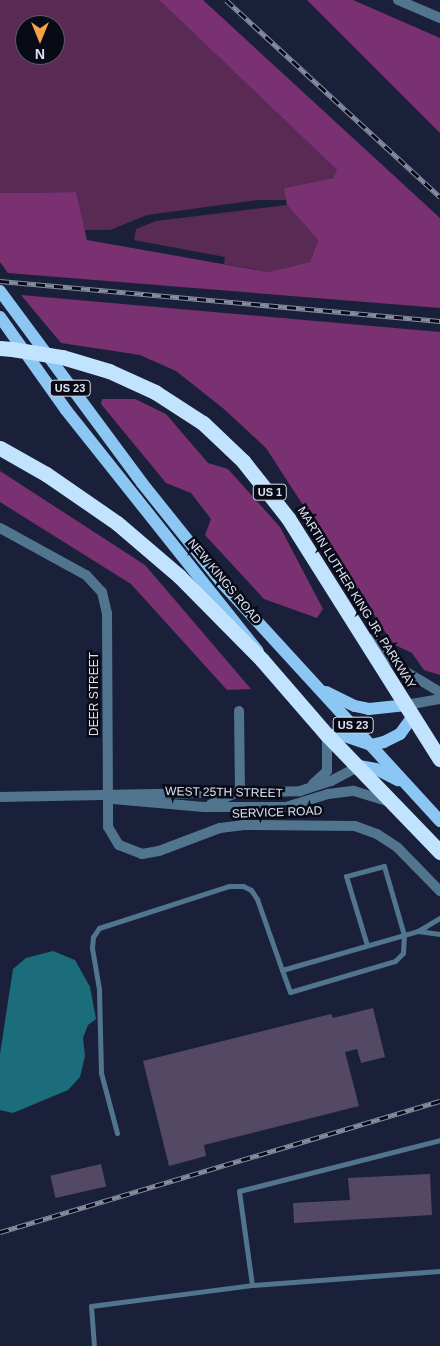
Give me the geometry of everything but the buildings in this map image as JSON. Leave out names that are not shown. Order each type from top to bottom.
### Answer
[{"type":"highway","name":"MARTIN LUTHER KING JR. PARKWAY","points":[[6,349],[62,357],[109,371],[155,392],[203,423],[222,440],[264,485],[440,759]]},
{"type":"highway","points":[[0,448],[67,488],[130,533],[179,576],[262,660]]},
{"type":"highway","name":"NEW KINGS ROAD","points":[[262,660],[327,735],[396,804],[440,852]]},
{"type":"main road","name":"NEW KINGS ROAD","points":[[0,291],[142,483],[222,583],[317,688],[371,744],[401,781],[440,821]]},
{"type":"main road","name":"NEW KINGS ROAD","points":[[0,317],[66,410],[255,643],[262,660]]},
{"type":"main road","points":[[317,688],[355,706],[410,711],[400,734],[371,744],[342,735],[327,735]]},
{"type":"main road","points":[[359,766],[376,769],[401,781]]},
{"type":"street","points":[[398,0],[440,18]]},
{"type":"street","points":[[131,492],[142,483]]},
{"type":"street","name":"DEER STREET","points":[[0,528],[86,575],[102,592],[107,613],[108,798]]},
{"type":"street","points":[[351,618],[403,670],[440,692]]},
{"type":"street","points":[[410,711],[440,699]]},
{"type":"street","points":[[204,807],[240,791],[239,712]]},
{"type":"street","points":[[300,791],[319,781],[327,772],[327,735]]},
{"type":"street","name":"WEST 25TH STREET","points":[[108,798],[129,793],[300,791],[331,781],[359,766]]},
{"type":"street","name":"WEST 25TH STREET","points":[[0,797],[108,798],[130,802],[204,807],[286,807],[348,791],[396,804]]},
{"type":"street","name":"SERVICE ROAD","points":[[108,798],[108,827],[119,845],[130,852],[159,851],[220,828],[246,825],[356,826],[397,847],[440,891]]},
{"type":"lane","points":[[117,1133],[101,1073],[99,989],[92,948],[93,937],[99,928],[229,886],[243,886],[251,890],[257,899],[290,992],[396,961],[403,953],[404,935],[384,866],[346,876],[368,945]]},
{"type":"lane","points":[[282,970],[418,931],[440,918]]},
{"type":"lane","points":[[418,931],[440,934]]},
{"type":"lane","points":[[252,1285],[239,1191],[440,1140]]},
{"type":"lane","points":[[94,1346],[91,1306],[252,1285],[440,1272]]},
{"type":"shaded area","points":[[0,0],[159,0],[337,170],[333,178],[285,188],[286,200],[257,200],[147,215],[110,230],[83,230],[76,192],[0,193]]},
{"type":"shaded area","points":[[159,0],[203,0],[440,218],[440,308],[8,273],[0,262],[0,193],[76,192],[87,240],[268,272],[310,262],[318,240],[287,205],[284,188],[333,178],[337,170]]},
{"type":"shaded area","points":[[307,0],[353,0],[440,38],[440,133]]},
{"type":"shaded area","points":[[287,205],[318,240],[310,262],[268,272],[224,264],[225,257],[134,240],[136,229],[156,221]]},
{"type":"shaded area","points":[[21,295],[440,332],[440,675],[424,670],[412,653],[393,644],[266,448],[224,409],[176,371],[140,355],[61,343]]},
{"type":"shaded area","points":[[102,399],[135,399],[166,414],[208,463],[228,469],[280,527],[323,609],[317,618],[264,599],[205,535],[211,519],[191,493],[166,483],[101,404]]},
{"type":"shaded area","points":[[0,471],[145,565],[251,689],[227,690],[131,584],[0,502]]},
{"type":"shaded area","points":[[53,951],[75,960],[90,987],[96,1019],[88,1025],[83,1038],[85,1056],[80,1077],[68,1090],[13,1113],[0,1110],[0,1054],[13,969],[26,958]]},
{"type":"railway","points":[[226,0],[440,197]]},
{"type":"railway","points":[[0,281],[440,321]]},
{"type":"railway","points":[[0,1232],[440,1101]]}]
